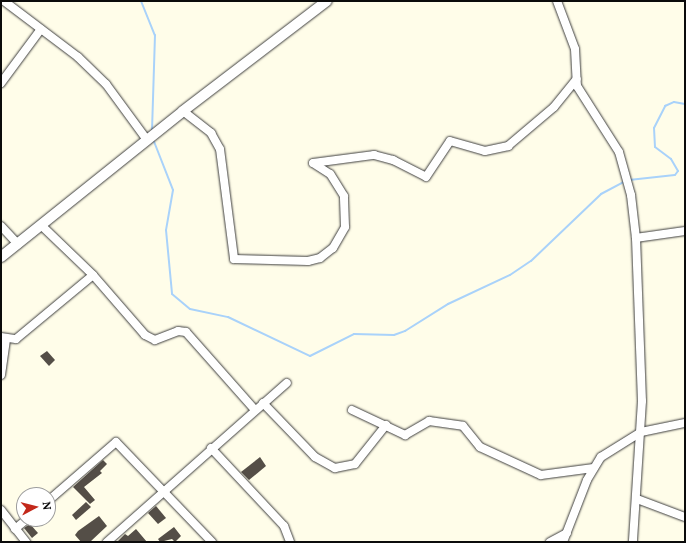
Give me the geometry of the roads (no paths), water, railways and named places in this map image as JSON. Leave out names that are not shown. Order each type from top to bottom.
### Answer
[{"type":"street","points":[[4,1],[41,29],[106,84],[147,140]]},
{"type":"street","points":[[1,257],[42,226],[183,111],[328,1]]},
{"type":"street","points":[[557,1],[575,49],[577,79],[582,95],[606,130],[625,167],[636,238],[641,432],[633,542]]},
{"type":"street","points":[[1,83],[41,29]]},
{"type":"street","points":[[183,111],[211,133],[220,149],[232,258],[248,262],[301,262],[326,254],[339,239],[347,218],[344,196],[338,182],[313,163],[374,155],[393,160],[426,177],[450,141],[485,151],[508,146],[554,107],[577,79]]},
{"type":"street","points":[[1,226],[18,244]]},
{"type":"street","points":[[42,226],[93,275],[149,338],[155,340],[178,331],[186,332],[255,410]]},
{"type":"street","points":[[636,238],[685,231]]},
{"type":"street","points":[[1,375],[4,339],[16,339],[93,275]]},
{"type":"street","points":[[107,542],[163,490],[287,383]]},
{"type":"street","points":[[263,403],[315,456],[335,468],[355,464],[386,425]]},
{"type":"street","points":[[352,410],[405,435],[429,421],[463,426],[480,447],[541,475],[594,468]]},
{"type":"street","points":[[563,542],[594,468],[609,450],[641,432],[685,423]]},
{"type":"street","points":[[56,494],[116,442],[212,542]]},
{"type":"street","points":[[211,448],[284,526],[290,542]]},
{"type":"street","points":[[637,499],[685,518]]},
{"type":"street","points":[[1,510],[26,542]]},
{"type":"street","points":[[550,542],[567,533]]},
{"type":"waterway","points":[[141,1],[155,35],[152,131]]},
{"type":"waterway","points":[[629,180],[675,175],[678,171],[671,159],[655,147],[654,128],[665,106],[674,102],[685,104]]},
{"type":"waterway","points":[[153,139],[173,190],[166,230],[172,294],[190,309],[228,317],[310,356],[354,334],[394,335],[405,331],[448,304],[510,275],[531,261],[601,194],[625,181]]}]
